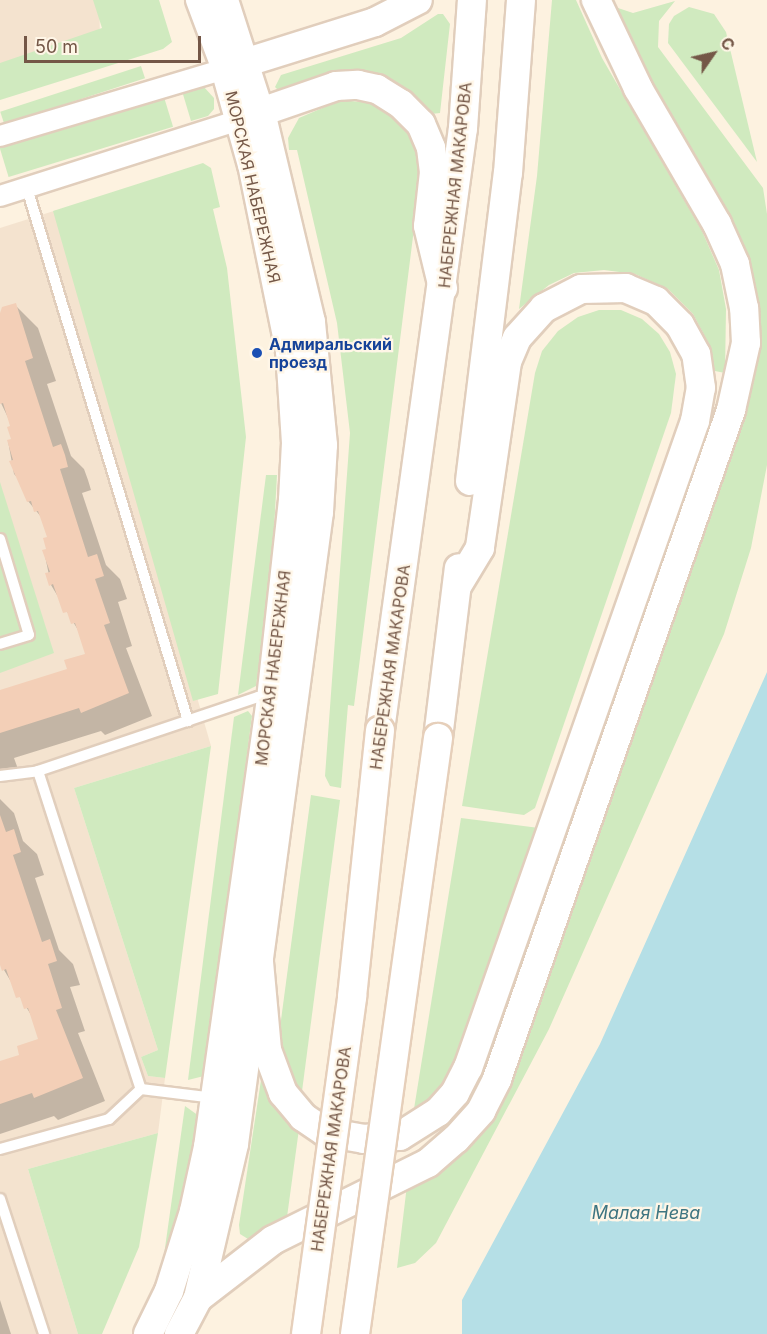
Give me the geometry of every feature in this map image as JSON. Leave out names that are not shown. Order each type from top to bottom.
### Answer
[{"type":"main road","points":[[236,66],[375,22],[418,0]]},
{"type":"main road","name":"НАБЕРЕЖНАЯ МАКАРОВА","points":[[306,1334],[349,1020],[380,730],[464,128],[472,0]]},
{"type":"main road","points":[[355,1334],[457,586],[508,173],[521,0]]},
{"type":"main road","points":[[198,1298],[273,1240],[428,1163],[456,1139],[481,1110],[497,1079],[731,411],[746,343],[744,308],[735,264],[717,224],[638,88],[596,0]]},
{"type":"main road","name":"МОРСКАЯ НАБЕРЕЖНАЯ","points":[[179,1334],[198,1298],[234,1144],[319,512],[322,445],[311,322],[236,66]]},
{"type":"main road","points":[[250,116],[336,86],[357,85],[377,89],[401,104],[421,124],[431,148],[434,172],[428,226],[443,288]]},
{"type":"main road","name":"МОРСКАЯ НАБЕРЕЖНАЯ","points":[[148,1334],[169,1291],[194,1212],[214,1098],[271,699],[296,443],[290,351],[250,116]]},
{"type":"main road","points":[[259,962],[267,1050],[283,1093],[303,1117],[318,1127],[364,1139],[400,1136],[438,1112],[455,1093],[468,1068],[697,413],[701,388],[696,354],[680,325],[656,301],[626,288],[580,289],[544,308],[517,338],[507,362],[480,548],[457,586]]},
{"type":"street","name":"МОРСКАЯ НАБЕРЕЖНАЯ","points":[[199,0],[236,66]]},
{"type":"street","name":"МОРСКАЯ НАБЕРЕЖНАЯ","points":[[225,0],[236,66]]},
{"type":"street","points":[[0,136],[236,66]]},
{"type":"street","points":[[0,196],[250,116]]},
{"type":"lane","points":[[27,188],[188,721]]},
{"type":"lane","points":[[0,539],[29,635],[0,644]]},
{"type":"lane","points":[[0,776],[38,771],[258,697],[271,699]]},
{"type":"lane","points":[[38,771],[141,1089]]},
{"type":"lane","points":[[141,1089],[214,1098]]},
{"type":"lane","points":[[0,1149],[109,1119],[141,1089]]},
{"type":"lane","points":[[0,1199],[44,1334]]},
{"type":"shaded area","points":[[0,0],[99,0],[100,37],[0,83]]},
{"type":"shaded area","points":[[57,210],[211,746],[74,788],[158,1050],[141,1057],[148,1076],[165,1078],[158,1133],[28,1169],[78,1334],[0,1334],[0,228]]},
{"type":"green space","points":[[93,0],[159,0],[172,42],[163,49],[0,100],[0,63],[102,28]]},
{"type":"green space","points":[[552,0],[576,0],[602,58],[702,231],[719,270],[726,309],[725,373],[715,371],[709,344],[693,314],[668,289],[635,274],[604,270],[574,273],[549,285],[519,309],[537,176]]},
{"type":"green space","points":[[675,1],[659,21],[658,47],[763,188],[767,214],[767,465],[751,548],[724,634],[549,1029],[436,1243],[415,1263],[397,1268],[407,1185],[462,1146],[757,343],[676,132],[609,5],[633,13]]},
{"type":"green space","points":[[689,7],[714,14],[726,32],[757,162],[668,43],[669,24],[674,16]]},
{"type":"green space","points":[[438,14],[443,14],[450,24],[440,113],[431,114],[414,98],[279,91],[275,87],[281,75],[401,38]]},
{"type":"green space","points":[[141,66],[145,78],[4,124],[0,112]]},
{"type":"green space","points":[[203,86],[214,98],[214,109],[208,116],[191,121],[182,91]]},
{"type":"green space","points":[[164,97],[173,127],[9,177],[0,147]]},
{"type":"green space","points":[[341,100],[371,103],[386,109],[409,130],[416,144],[421,173],[354,706],[348,705],[341,788],[330,786],[325,776],[350,433],[337,323],[297,150],[289,150],[288,138],[299,118]]},
{"type":"green space","points":[[203,163],[211,168],[220,207],[213,209],[227,268],[246,437],[218,694],[193,701],[53,211]]},
{"type":"green space","points":[[599,310],[621,310],[642,319],[659,334],[670,352],[676,374],[671,413],[535,808],[524,815],[462,806],[535,373],[542,351],[558,331],[578,317]]},
{"type":"green space","points":[[266,475],[277,475],[272,566],[256,686],[238,695]]},
{"type":"green space","points":[[0,482],[54,653],[0,673]]},
{"type":"green space","points":[[248,711],[252,716],[204,1076],[188,1080],[234,717]]},
{"type":"green space","points":[[211,746],[165,1078],[148,1076],[141,1057],[158,1050],[74,788]]},
{"type":"green space","points":[[311,795],[340,800],[301,1099],[281,1057],[279,1035]]},
{"type":"green space","points":[[461,818],[539,828],[446,1086],[413,1115]]},
{"type":"green space","points":[[261,1080],[299,1129],[287,1217],[248,1239],[240,1234],[239,1225]]},
{"type":"green space","points":[[185,1106],[199,1116],[181,1201],[164,1255]]},
{"type":"green space","points":[[158,1133],[139,1247],[102,1334],[78,1334],[28,1169]]},
{"type":"water","name":"Малая Нева","points":[[767,672],[767,1334],[462,1334],[462,1300],[600,1044]]},
{"type":"building","points":[[16,303],[33,358],[25,361],[53,447],[61,444],[65,455],[68,467],[60,469],[88,557],[97,554],[104,576],[95,579],[110,623],[104,625],[129,693],[81,713],[79,708],[0,733],[0,690],[67,669],[64,660],[85,654],[75,623],[71,624],[67,612],[63,613],[53,584],[49,586],[45,573],[50,572],[42,550],[46,549],[43,538],[47,537],[38,511],[34,512],[31,501],[27,502],[9,461],[13,460],[7,440],[11,439],[7,427],[10,426],[3,403],[0,404],[0,313],[2,307]]},
{"type":"building","points":[[0,815],[6,832],[14,829],[21,852],[13,855],[42,942],[50,939],[57,961],[48,964],[62,1008],[56,1010],[83,1078],[34,1098],[32,1093],[0,1104],[0,1061],[19,1055],[17,1046],[38,1039],[28,1008],[24,1009],[20,997],[16,998],[6,969],[2,971],[0,965]]},
{"type":"place","name":"Адмиральский проезд","points":[[257,353]]}]
